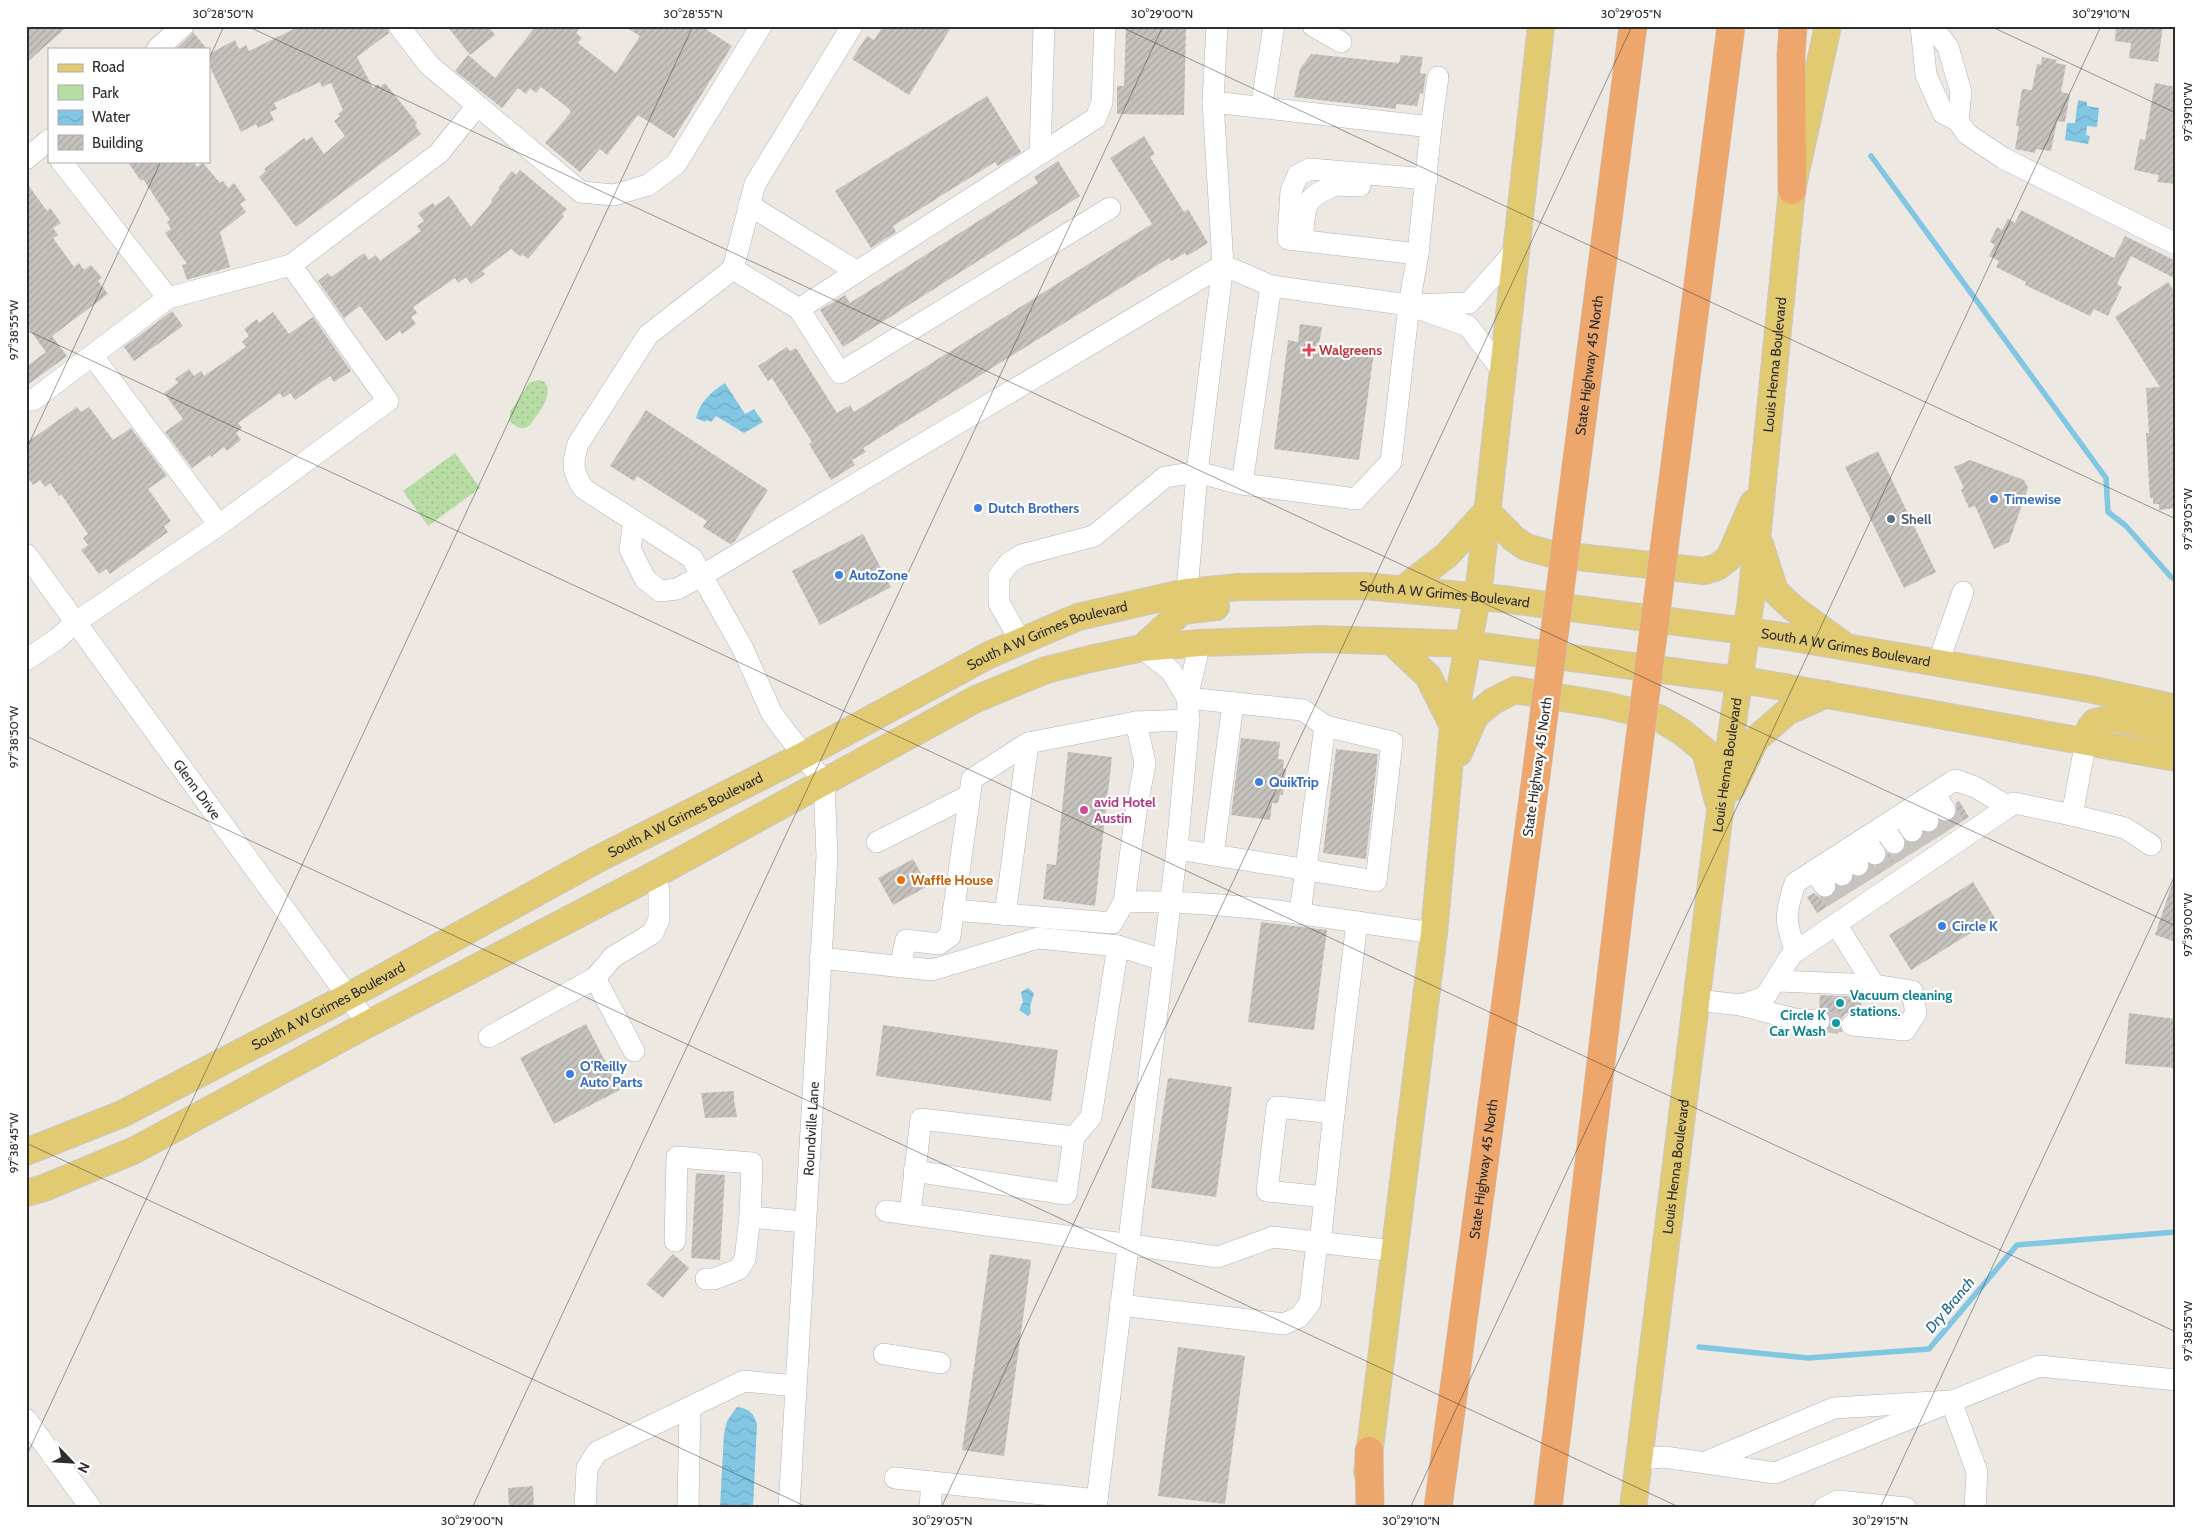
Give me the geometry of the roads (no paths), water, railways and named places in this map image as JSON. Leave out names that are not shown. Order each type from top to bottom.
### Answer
[{"type":"highway","name":"State Highway 45 North","points":[[1438,1508],[1536,776],[1633,26]]},
{"type":"highway","points":[[1548,1508],[1633,792],[1731,26]]},
{"type":"highway","points":[[1792,190],[1793,26]]},
{"type":"highway","points":[[1369,1451],[1370,1508]]},
{"type":"main road","points":[[1362,1508],[1434,933],[1453,726],[1477,596],[1488,511],[1541,26]]},
{"type":"main road","name":"Louis Henna Boulevard","points":[[1633,1508],[1720,811],[1736,715],[1734,706],[1758,536],[1761,485],[1792,190],[1828,26]]},
{"type":"main road","points":[[1488,511],[1514,539],[1526,548],[1551,554],[1704,571],[1718,567],[1729,558],[1761,485]]},
{"type":"main road","points":[[1403,589],[1447,555],[1488,511]]},
{"type":"main road","points":[[1758,536],[1775,591],[1793,608],[1846,647]]},
{"type":"main road","points":[[1142,648],[1182,611],[1259,603],[1284,586]]},
{"type":"main road","name":"South A W Grimes Boulevard","points":[[26,1152],[122,1114],[347,997],[596,860],[804,755],[1020,640],[1078,617],[1187,592],[1239,587],[1364,586],[1477,596],[1745,630],[2089,689],[2176,708]]},
{"type":"main road","points":[[26,1193],[44,1188],[135,1150],[368,1024],[656,874],[976,699],[1046,670],[1142,648],[1200,643],[1321,639],[1467,644],[1739,680],[1827,694],[2176,758]]},
{"type":"main road","points":[[1392,642],[1428,676],[1453,726]]},
{"type":"main road","points":[[1449,777],[1475,716],[1493,701],[1516,690],[1606,705],[1659,718],[1682,732],[1704,751],[1720,811]]},
{"type":"main road","points":[[1720,811],[1756,739],[1787,712],[1827,694]]},
{"type":"main road","points":[[2086,741],[2090,728],[2095,722],[2114,718],[2176,732]]},
{"type":"street","points":[[158,48],[184,26]]},
{"type":"street","points":[[399,26],[429,66],[581,192],[614,195],[648,185],[676,164],[761,26]]},
{"type":"street","points":[[824,782],[772,714],[744,649],[692,558],[584,489],[576,478],[573,460],[578,444],[648,335],[733,269],[755,184],[852,26]]},
{"type":"street","points":[[1040,154],[1044,26]]},
{"type":"street","points":[[799,309],[1096,118],[1102,102],[1105,26]]},
{"type":"street","points":[[1187,592],[1197,472],[1223,265],[1213,102],[1217,26]]},
{"type":"street","points":[[1262,108],[1274,26]]},
{"type":"street","points":[[1313,26],[1341,42]]},
{"type":"street","points":[[1921,26],[1926,74],[1943,113],[1958,121],[1967,134],[2003,158],[2176,244]]},
{"type":"street","points":[[1932,26],[1948,47],[1961,92],[1958,121]]},
{"type":"street","points":[[1020,640],[999,603],[1000,576],[1009,563],[1022,555],[1094,536],[1165,478],[1197,472],[1242,484],[1356,499],[1391,462],[1418,254],[1418,179],[1431,127],[1438,77]]},
{"type":"street","points":[[1213,102],[1431,127]]},
{"type":"street","points":[[26,400],[32,400],[168,298],[291,265],[440,153],[477,106]]},
{"type":"street","points":[[26,159],[48,143]]},
{"type":"street","points":[[62,162],[168,298]]},
{"type":"street","points":[[1418,179],[1310,169],[1298,175],[1291,191],[1288,239],[1418,254]]},
{"type":"street","points":[[750,205],[856,271]]},
{"type":"street","points":[[733,269],[799,309],[840,373],[1110,208]]},
{"type":"street","points":[[1223,265],[1271,286],[1410,305],[1469,303],[1515,251]]},
{"type":"street","points":[[26,660],[57,639],[76,622],[219,525],[388,401],[291,265]]},
{"type":"street","points":[[634,521],[630,549],[645,579],[660,592],[677,589],[703,576],[1223,265]]},
{"type":"street","points":[[1242,484],[1271,286]]},
{"type":"street","points":[[1410,305],[1468,326],[1502,370]]},
{"type":"street","points":[[92,355],[219,525]]},
{"type":"street","name":"Glenn Drive","points":[[26,554],[368,1024]]},
{"type":"street","points":[[1938,662],[1963,592]]},
{"type":"street","points":[[896,1478],[1096,1504],[1177,850],[1189,720],[1187,698],[1200,643]]},
{"type":"street","points":[[1142,648],[1170,671],[1187,698]]},
{"type":"street","points":[[1177,850],[1376,881],[1392,742],[1325,726],[1303,710],[1187,698]]},
{"type":"street","points":[[1213,855],[1233,703]]},
{"type":"street","points":[[900,966],[906,940],[939,944],[950,936],[972,779],[1028,743],[1136,722],[1189,720]]},
{"type":"street","points":[[954,910],[1112,923],[1124,902],[1144,763],[1136,722]]},
{"type":"street","points":[[1300,913],[1325,726]]},
{"type":"street","points":[[2072,815],[2086,741]]},
{"type":"street","points":[[1005,915],[1028,743]]},
{"type":"street","points":[[1796,951],[1788,930],[1786,910],[1796,883],[1854,881],[1924,833],[1955,780],[1975,787],[2009,807]]},
{"type":"street","name":"Roundville Lane","points":[[789,1508],[827,856],[824,782]]},
{"type":"street","points":[[877,842],[970,795]]},
{"type":"street","points":[[1741,1004],[1765,997],[1792,954],[1854,881],[1924,833],[2009,807],[2014,802],[2125,828],[2151,845]]},
{"type":"street","points":[[489,1036],[595,978],[613,957],[653,933],[659,919],[660,891],[656,874]]},
{"type":"street","points":[[1854,881],[1874,985]]},
{"type":"street","points":[[1124,902],[1170,901],[1300,913],[1434,933]]},
{"type":"street","points":[[1120,1305],[1284,1324],[1299,1317],[1310,1304],[1325,1197],[1357,922]]},
{"type":"street","points":[[820,958],[932,970],[1038,938],[1118,946],[1164,960]]},
{"type":"street","points":[[914,1171],[1066,1194],[1074,1137],[1091,1117],[1118,946]]},
{"type":"street","points":[[595,978],[634,1050]]},
{"type":"street","points":[[1776,981],[1874,985],[1912,991],[1916,1014],[1905,1030],[1852,1025]]},
{"type":"street","points":[[1696,1000],[1741,1004],[1794,1019],[1819,1021]]},
{"type":"street","points":[[1325,1197],[1267,1191],[1277,1107],[1334,1113]]},
{"type":"street","points":[[910,1214],[921,1119],[1074,1137]]},
{"type":"street","points":[[675,1241],[677,1157],[752,1163],[750,1216],[745,1259],[739,1269],[714,1279],[706,1279]]},
{"type":"street","points":[[886,1211],[1218,1258],[1273,1237],[1394,1251]]},
{"type":"street","points":[[750,1216],[805,1222]]},
{"type":"street","points":[[884,1354],[940,1363]]},
{"type":"street","points":[[1639,1459],[1664,1457],[1775,1473],[2038,1366],[2176,1380]]},
{"type":"street","points":[[585,1508],[586,1468],[597,1452],[744,1381],[795,1386]]},
{"type":"street","points":[[1706,1463],[1834,1408],[1951,1402]]},
{"type":"street","points":[[1951,1402],[1977,1472],[1975,1508]]},
{"type":"street","points":[[688,1508],[690,1407]]},
{"type":"street","points":[[26,1419],[91,1508]]},
{"type":"street","points":[[930,1508],[932,1482]]},
{"type":"street","points":[[1824,1508],[1838,1501],[1906,1508]]},
{"type":"water","points":[[2078,100],[2087,102],[2087,106],[2099,108],[2097,127],[2087,126],[2086,135],[2090,136],[2088,144],[2065,140],[2067,123],[2075,123]]},
{"type":"water","points":[[725,383],[745,414],[754,409],[763,422],[744,433],[716,416],[711,422],[707,420],[705,422],[696,418],[700,407],[707,398]]},
{"type":"water","points":[[1028,988],[1034,993],[1030,1007],[1031,1013],[1028,1016],[1019,1010],[1023,1002],[1021,992]]},
{"type":"water","points":[[737,1407],[750,1412],[757,1424],[753,1508],[720,1508],[724,1433],[727,1421]]},
{"type":"waterway","points":[[1871,156],[2106,478],[2108,512],[2126,526],[2171,577],[2176,580]]},
{"type":"waterway","name":"Dry Branch","points":[[1699,1347],[1808,1358],[1929,1349],[2017,1245],[2176,1232]]},
{"type":"tunnel","points":[[1945,810],[1955,826]]},
{"type":"tunnel","points":[[1928,821],[1938,837]]},
{"type":"tunnel","points":[[1912,831],[1922,847]]},
{"type":"tunnel","points":[[1894,843],[1904,858]]},
{"type":"tunnel","points":[[1875,854],[1884,870]]},
{"type":"tunnel","points":[[1858,865],[1868,881]]},
{"type":"tunnel","points":[[1842,875],[1852,891]]},
{"type":"tunnel","points":[[1825,886],[1835,901]]},
{"type":"tunnel","points":[[1819,1021],[1852,1025]]},
{"type":"place","name":"Walgreens","points":[[1309,350]]},
{"type":"place","name":"Timewise","points":[[1994,499]]},
{"type":"place","name":"Dutch Brothers","points":[[978,508]]},
{"type":"place","name":"Shell","points":[[1891,519]]},
{"type":"place","name":"AutoZone","points":[[839,575]]},
{"type":"place","name":"QuikTrip","points":[[1259,782]]},
{"type":"place","name":"avid Hotel Austin","points":[[1084,810]]},
{"type":"place","name":"Waffle House","points":[[901,880]]},
{"type":"place","name":"Circle K","points":[[1942,926]]},
{"type":"place","name":"Vacuum cleaning stations.","points":[[1840,1003]]},
{"type":"place","name":"Circle K Car Wash","points":[[1836,1023]]},
{"type":"place","name":"O'Reilly Auto Parts","points":[[570,1074]]}]
